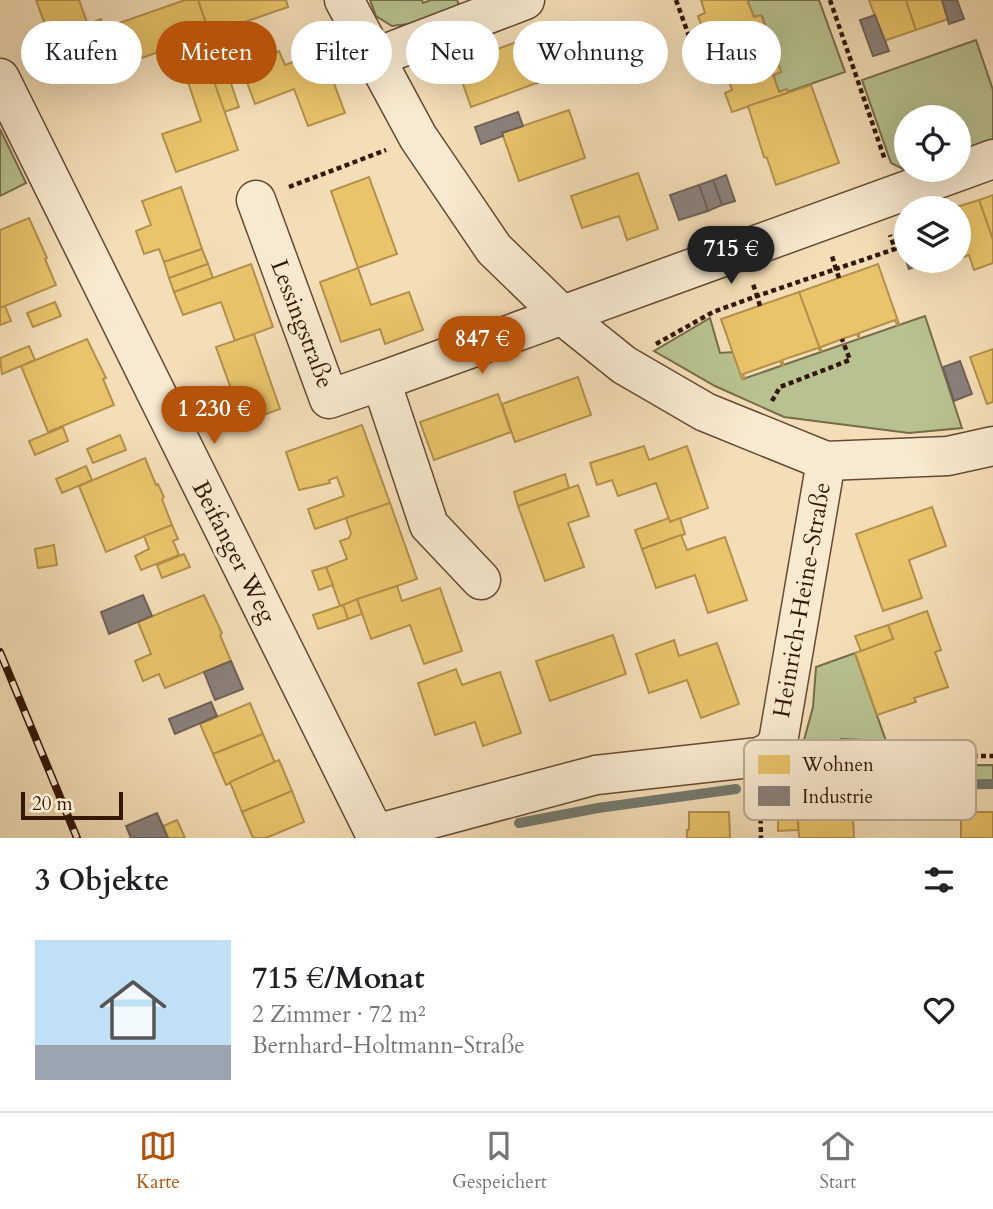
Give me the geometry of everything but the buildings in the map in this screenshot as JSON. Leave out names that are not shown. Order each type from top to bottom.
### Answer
[{"type":"street","points":[[344,0],[355,21]]},
{"type":"street","points":[[392,51],[525,0]]},
{"type":"street","name":"Beifanger Weg","points":[[0,78],[376,836]]},
{"type":"street","points":[[388,84],[418,137],[494,249],[563,316],[624,365],[705,412],[826,461],[948,456],[993,446]]},
{"type":"street","name":"Lessingstraße","points":[[256,200],[329,399],[993,159]]},
{"type":"street","points":[[381,381],[429,525],[481,580]]},
{"type":"street","name":"Heinrich-Heine-Straße","points":[[778,740],[826,461]]},
{"type":"street","points":[[376,836],[596,775],[744,759]]},
{"type":"path","points":[[676,0],[684,21]]},
{"type":"path","points":[[830,0],[897,194]]},
{"type":"path","points":[[256,200],[418,137]]},
{"type":"path","points":[[820,222],[839,278]]},
{"type":"path","points":[[742,250],[760,306]]},
{"type":"path","points":[[637,372],[651,347],[713,312],[836,269]]},
{"type":"path","points":[[768,410],[780,387],[850,360],[842,339]]},
{"type":"path","points":[[761,820],[761,838]]},
{"type":"green space","points":[[370,0],[422,0],[423,3],[431,0],[457,0],[461,9],[429,21],[406,21],[406,24],[392,26],[392,21],[384,21],[376,16]]},
{"type":"green space","points":[[747,0],[819,0],[845,72],[788,92],[787,89],[779,92],[776,84],[781,84],[781,21],[764,21],[762,16],[754,17]]},
{"type":"green space","points":[[976,40],[993,90],[993,145],[971,152],[971,105],[894,105],[894,164],[891,163],[862,80]]},
{"type":"green space","points":[[0,129],[26,183],[0,196]]},
{"type":"green space","points":[[925,316],[962,428],[909,433],[784,417],[715,386],[654,351],[710,318],[720,353],[733,352],[743,379]]},
{"type":"green space","points":[[855,653],[886,740],[804,740],[813,707],[816,667]]},
{"type":"green space","points":[[976,765],[993,765],[993,781],[976,781]]},
{"type":"waterway","points":[[976,784],[993,784]]},
{"type":"waterway","points":[[519,823],[598,808],[736,789]]},
{"type":"railway","points":[[0,652],[77,838]]}]
